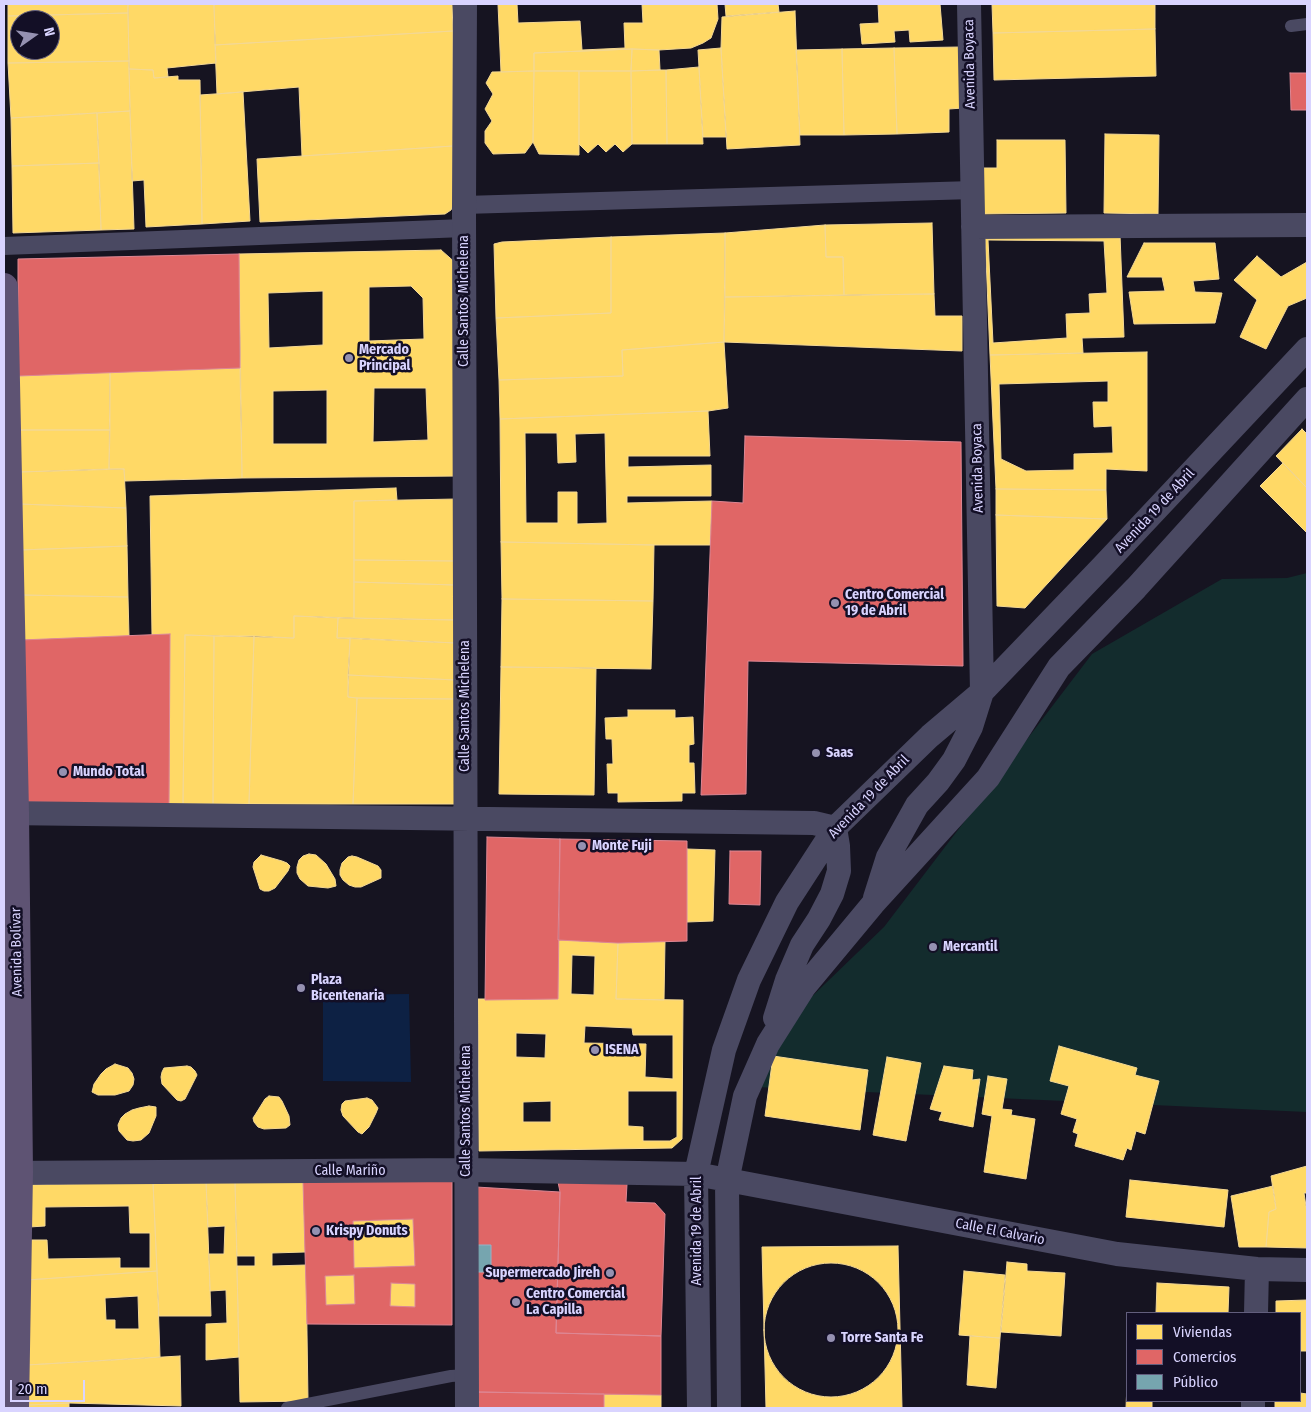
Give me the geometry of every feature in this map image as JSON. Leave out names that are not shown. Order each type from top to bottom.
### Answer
[{"type":"main road","name":"Avenida Bolívar","points":[[4,287],[15,1408]]},
{"type":"street","name":"Calle Santos Michelena","points":[[465,4],[467,1408]]},
{"type":"street","name":"Avenida Boyaca","points":[[873,904],[888,857],[917,805],[938,782],[954,760],[971,727],[982,692],[969,4]]},
{"type":"street","points":[[4,246],[464,217],[972,190]]},
{"type":"street","points":[[973,227],[1307,226]]},
{"type":"street","name":"Avenida 19 de Abril","points":[[699,1408],[696,1174],[724,1050],[750,980],[787,902],[835,828],[930,736],[982,692],[1307,349]]},
{"type":"street","points":[[768,1044],[804,987],[873,904],[988,778],[1059,667],[1136,588],[1307,399]]},
{"type":"street","points":[[10,813],[804,823],[835,828],[839,871],[832,894],[820,918],[802,945],[787,980],[768,1044],[745,1096],[727,1180],[729,1408]]},
{"type":"street","name":"Calle Mariño","points":[[12,1173],[466,1170],[696,1174]]},
{"type":"street","name":"Calle El Calvario","points":[[696,1174],[1117,1254],[1257,1269],[1307,1270]]},
{"type":"street","points":[[1256,1312],[1257,1269]]},
{"type":"lane","points":[[1291,26],[1307,24]]},
{"type":"lane","points":[[287,1408],[451,1376],[467,1375]]},
{"type":"green space","points":[[1307,573],[1307,1112],[756,1087],[773,1034],[884,927],[1092,654],[1222,579],[1287,578]]},
{"type":"water","points":[[409,994],[411,1082],[323,1081],[323,995]]},
{"type":"building: Viviendas","points":[[8,4],[128,4],[128,13],[60,15],[60,10],[10,10],[10,16],[8,16]]},
{"type":"building: Viviendas","points":[[128,4],[214,4],[216,63],[167,68],[168,77],[154,78],[153,70],[129,69]]},
{"type":"building: Viviendas","points":[[214,4],[452,4],[453,31],[215,45]]},
{"type":"building: Viviendas","points":[[498,4],[717,4],[718,19],[711,38],[691,48],[534,53],[534,71],[501,72]]},
{"type":"building: Viviendas","points":[[517,4],[642,4],[643,23],[624,23],[625,48],[582,50],[580,21],[518,23]]},
{"type":"building: Viviendas","points":[[725,4],[778,4],[779,12],[726,16]]},
{"type":"building: Viviendas","points":[[878,4],[940,4],[943,40],[910,42],[909,30],[894,31],[895,42],[862,44],[860,24],[879,23]]},
{"type":"building: Viviendas","points":[[992,4],[1155,4],[1155,29],[993,33]]},
{"type":"building: Viviendas","points":[[795,11],[800,145],[727,149],[721,48],[722,17]]},
{"type":"building: Viviendas","points":[[128,13],[129,61],[8,63],[8,16],[10,16],[10,60],[60,60],[60,15]]},
{"type":"building: Viviendas","points":[[1155,29],[1156,76],[994,80],[993,33]]},
{"type":"building: Viviendas","points":[[453,31],[453,146],[302,156],[299,87],[217,94],[215,45]]},
{"type":"building: Viviendas","points":[[961,47],[963,108],[949,109],[949,132],[897,134],[894,48]]},
{"type":"building: Viviendas","points":[[721,48],[726,137],[703,137],[698,50]]},
{"type":"building: Viviendas","points":[[894,48],[897,134],[844,135],[842,49]]},
{"type":"building: Viviendas","points":[[632,49],[659,50],[660,70],[631,71]]},
{"type":"building: Viviendas","points":[[632,49],[631,71],[534,71],[534,53]]},
{"type":"building: Viviendas","points":[[842,49],[844,135],[800,135],[796,50]]},
{"type":"building: Viviendas","points":[[129,61],[130,111],[11,118],[8,63]]},
{"type":"building: Viviendas","points":[[699,67],[703,144],[667,144],[666,70]]},
{"type":"building: Viviendas","points":[[129,69],[153,70],[154,78],[178,76],[178,80],[200,80],[202,224],[146,227],[144,180],[132,181]]},
{"type":"building: Viviendas","points":[[666,70],[667,144],[632,144],[631,71]]},
{"type":"building: Viviendas","points":[[534,71],[533,142],[525,153],[493,154],[485,143],[485,131],[492,121],[485,109],[493,94],[486,83],[492,72]]},
{"type":"building: Viviendas","points":[[534,71],[579,71],[579,155],[539,154],[533,142]]},
{"type":"building: Viviendas","points":[[579,71],[631,71],[632,144],[623,152],[615,144],[606,152],[598,144],[588,153],[579,144]]},
{"type":"building: Viviendas","points":[[243,92],[250,221],[202,224],[200,95]]},
{"type":"building: Viviendas","points":[[130,111],[134,229],[101,230],[97,113]]},
{"type":"building: Viviendas","points":[[97,113],[99,163],[12,166],[11,118]]},
{"type":"building: Viviendas","points":[[1105,134],[1159,135],[1158,214],[1104,213]]},
{"type":"building: Viviendas","points":[[997,140],[1065,140],[1066,213],[981,214],[981,168],[997,168]]},
{"type":"building: Viviendas","points":[[453,146],[453,205],[451,210],[445,214],[260,222],[257,159]]},
{"type":"building: Viviendas","points":[[99,163],[101,230],[13,233],[12,166]]},
{"type":"building: Viviendas","points":[[932,223],[934,294],[844,295],[843,257],[826,257],[825,225]]},
{"type":"building: Viviendas","points":[[825,225],[826,257],[843,257],[844,295],[725,297],[725,233]]},
{"type":"building: Viviendas","points":[[725,233],[724,342],[622,350],[623,376],[499,380],[496,318],[611,313],[611,237]]},
{"type":"building: Viviendas","points":[[1120,235],[1124,337],[1082,338],[1083,353],[990,355],[985,236]]},
{"type":"building: Viviendas","points":[[611,237],[611,313],[496,318],[494,244],[502,242]]},
{"type":"building: Viviendas","points":[[988,240],[1104,241],[1107,293],[1089,294],[1090,313],[1066,314],[1067,338],[993,343]]},
{"type":"building: Viviendas","points":[[1144,243],[1215,243],[1219,279],[1193,281],[1195,292],[1222,293],[1215,323],[1134,324],[1129,292],[1165,291],[1162,277],[1127,277]]},
{"type":"building: Viviendas","name":"Mercado Principal","points":[[441,250],[458,265],[460,476],[242,478],[239,254]],"holes":[[[411,286],[423,298],[424,339],[369,341],[369,287]],[[323,291],[323,345],[269,348],[268,293]],[[374,388],[426,388],[428,440],[373,442]],[[327,390],[327,444],[273,444],[273,391]]]},
{"type":"building: Viviendas","points":[[1257,256],[1281,277],[1307,262],[1307,298],[1288,306],[1266,349],[1240,337],[1257,300],[1234,280]]},
{"type":"building: Viviendas","points":[[77,265],[105,265],[107,367],[79,367],[79,341],[61,341],[62,368],[24,369],[22,267],[60,267],[61,289],[78,289]]},
{"type":"building: Viviendas","points":[[934,294],[935,316],[962,316],[962,351],[724,342],[725,297]]},
{"type":"building: Viviendas","points":[[724,342],[728,408],[708,411],[500,419],[499,380],[623,376],[622,350]]},
{"type":"building: Viviendas","points":[[1147,352],[1147,471],[1106,469],[1106,490],[996,489],[990,355]]},
{"type":"building: Viviendas","points":[[240,368],[242,478],[125,481],[124,469],[109,469],[110,372]]},
{"type":"building: Viviendas","points":[[110,372],[110,430],[20,430],[18,376]]},
{"type":"building: Viviendas","points":[[1108,381],[1108,402],[1093,402],[1094,427],[1112,426],[1113,453],[1074,454],[1074,470],[1026,471],[1001,459],[999,384]]},
{"type":"building: Viviendas","points":[[708,411],[710,456],[628,456],[628,467],[711,465],[711,496],[627,496],[627,503],[712,501],[710,545],[501,542],[500,419]]},
{"type":"building: Viviendas","points":[[1302,429],[1307,434],[1307,488],[1276,456]]},
{"type":"building: Viviendas","points":[[20,430],[110,430],[109,469],[19,472]]},
{"type":"building: Viviendas","points":[[525,433],[557,433],[558,463],[576,462],[575,434],[605,433],[607,523],[577,524],[577,492],[558,492],[558,523],[526,523]]},
{"type":"building: Viviendas","points":[[1283,463],[1307,488],[1307,533],[1260,486]]},
{"type":"building: Viviendas","points":[[124,469],[126,508],[19,504],[19,472]]},
{"type":"building: Viviendas","points":[[396,488],[397,500],[354,501],[354,618],[294,616],[294,638],[185,635],[183,804],[169,804],[170,634],[152,635],[150,496]]},
{"type":"building: Viviendas","points":[[996,489],[1106,490],[1107,519],[996,515]]},
{"type":"building: Viviendas","points":[[457,499],[456,561],[354,560],[354,501]]},
{"type":"building: Viviendas","points":[[19,504],[126,508],[127,546],[20,550]]},
{"type":"building: Viviendas","points":[[996,515],[1107,519],[1025,608],[997,606]]},
{"type":"building: Viviendas","points":[[501,542],[654,545],[653,601],[502,599]]},
{"type":"building: Viviendas","points":[[127,546],[128,597],[21,595],[20,550]]},
{"type":"building: Viviendas","points":[[354,560],[456,561],[455,585],[354,582]]},
{"type":"building: Viviendas","points":[[354,582],[455,585],[456,620],[354,618]]},
{"type":"building: Viviendas","points":[[21,595],[128,597],[129,636],[21,640]]},
{"type":"building: Viviendas","points":[[502,599],[653,601],[651,669],[501,667]]},
{"type":"building: Viviendas","points":[[294,616],[338,618],[337,638],[350,638],[348,697],[357,698],[353,804],[249,804],[254,636],[294,638]]},
{"type":"building: Viviendas","points":[[338,618],[456,620],[456,643],[337,638]]},
{"type":"building: Viviendas","points":[[185,635],[214,636],[213,804],[183,804]]},
{"type":"building: Viviendas","points":[[214,636],[254,636],[249,804],[213,804]]},
{"type":"building: Viviendas","points":[[350,638],[456,643],[456,680],[348,675]]},
{"type":"building: Viviendas","points":[[501,667],[596,668],[594,795],[499,794]]},
{"type":"building: Viviendas","points":[[348,675],[456,680],[456,699],[348,697]]},
{"type":"building: Viviendas","points":[[357,698],[456,699],[456,804],[353,804]]},
{"type":"building: Viviendas","points":[[628,710],[675,710],[675,718],[693,717],[694,744],[689,745],[689,763],[694,763],[695,793],[682,793],[682,801],[618,802],[618,793],[608,793],[607,764],[613,764],[612,739],[606,739],[605,718],[628,717]]},
{"type":"building: Viviendas","points":[[687,849],[715,850],[713,921],[687,922]]},
{"type":"building: Viviendas","points":[[309,854],[316,855],[326,864],[335,879],[336,886],[328,888],[308,886],[300,879],[297,873],[299,860]]},
{"type":"building: Viviendas","points":[[261,855],[282,861],[290,866],[275,888],[269,891],[260,889],[253,867],[254,862]]},
{"type":"building: Viviendas","points":[[352,856],[378,866],[381,870],[381,878],[361,887],[349,885],[340,875],[340,870],[342,863]]},
{"type":"building: Viviendas","name":"ISENA","points":[[558,940],[618,943],[616,999],[683,1000],[682,1139],[672,1148],[479,1151],[478,999],[558,999]],"holes":[[[572,955],[595,956],[594,995],[571,994]],[[585,1026],[632,1028],[633,1035],[673,1035],[673,1079],[645,1077],[646,1044],[584,1043]],[[516,1033],[546,1034],[545,1058],[516,1057]],[[628,1091],[677,1091],[677,1137],[670,1141],[643,1141],[643,1127],[628,1126]],[[551,1101],[551,1122],[523,1122],[523,1102]]]},
{"type":"building: Viviendas","points":[[665,941],[664,1000],[616,999],[618,943]]},
{"type":"building: Viviendas","points":[[1059,1046],[1137,1068],[1135,1075],[1159,1081],[1145,1134],[1136,1131],[1131,1150],[1127,1148],[1123,1160],[1075,1146],[1078,1134],[1073,1132],[1077,1119],[1061,1114],[1069,1086],[1050,1081]]},
{"type":"building: Viviendas","points":[[773,1056],[868,1070],[860,1130],[765,1116]]},
{"type":"building: Viviendas","points":[[887,1057],[921,1063],[906,1141],[873,1135]]},
{"type":"building: Viviendas","points":[[115,1064],[128,1068],[132,1073],[133,1085],[129,1091],[115,1095],[98,1095],[92,1092],[94,1084],[101,1074]]},
{"type":"building: Viviendas","points":[[944,1066],[973,1070],[972,1080],[980,1079],[973,1127],[939,1120],[942,1112],[930,1109]]},
{"type":"building: Viviendas","points":[[191,1067],[197,1075],[185,1099],[181,1101],[177,1100],[162,1084],[161,1077],[164,1068]]},
{"type":"building: Viviendas","points":[[988,1076],[1007,1079],[1002,1109],[1012,1110],[1011,1115],[1035,1119],[1026,1179],[984,1172],[992,1116],[982,1114]]},
{"type":"building: Viviendas","points":[[269,1096],[279,1097],[282,1101],[289,1116],[290,1125],[286,1128],[264,1129],[258,1127],[254,1122],[253,1118]]},
{"type":"building: Viviendas","points":[[367,1098],[372,1100],[378,1108],[369,1127],[362,1134],[343,1116],[341,1110],[342,1104],[345,1101]]},
{"type":"building: Viviendas","points":[[149,1106],[156,1107],[156,1116],[149,1133],[141,1140],[127,1140],[119,1131],[118,1125],[121,1118],[132,1110]]},
{"type":"building: Viviendas","points":[[1307,1166],[1307,1193],[1304,1193],[1307,1213],[1307,1248],[1266,1247],[1269,1212],[1276,1209],[1271,1176]]},
{"type":"building: Viviendas","points":[[235,1180],[303,1180],[305,1252],[272,1253],[272,1266],[306,1265],[308,1401],[240,1402],[237,1266],[255,1266],[255,1256],[237,1256]]},
{"type":"building: Viviendas","points":[[235,1180],[239,1357],[206,1360],[206,1324],[227,1323],[226,1290],[210,1291],[209,1254],[224,1254],[225,1226],[208,1227],[206,1181]]},
{"type":"building: Viviendas","points":[[1130,1180],[1228,1190],[1224,1227],[1126,1217]]},
{"type":"building: Viviendas","points":[[206,1181],[211,1316],[159,1316],[153,1182]]},
{"type":"building: Viviendas","points":[[153,1182],[157,1271],[27,1280],[26,1185]]},
{"type":"building: Viviendas","points":[[1273,1186],[1276,1209],[1269,1212],[1266,1247],[1239,1247],[1231,1196]]},
{"type":"building: Viviendas","points":[[129,1206],[130,1233],[150,1233],[150,1268],[120,1268],[120,1258],[48,1259],[47,1240],[30,1240],[29,1227],[45,1226],[45,1207]]},
{"type":"building: Viviendas","points":[[413,1219],[415,1266],[354,1268],[353,1221]]},
{"type":"building: Viviendas","name":"Torre Santa Fe","points":[[898,1246],[902,1408],[766,1408],[762,1247]]},
{"type":"building: Viviendas","points":[[1007,1262],[1027,1264],[1027,1271],[1065,1273],[1061,1336],[1001,1332]]},
{"type":"building: Viviendas","name":"Torre Santa Fe","points":[[831,1263],[857,1268],[868,1274],[878,1283],[887,1293],[893,1304],[898,1330],[893,1356],[887,1367],[878,1377],[868,1386],[857,1392],[831,1397],[805,1392],[794,1386],[784,1377],[775,1367],[769,1356],[764,1330],[769,1304],[775,1293],[784,1283],[794,1274],[805,1268]]},
{"type":"building: Viviendas","points":[[157,1271],[160,1357],[27,1365],[27,1280]],"holes":[[[138,1296],[139,1329],[115,1329],[115,1320],[106,1320],[105,1298]]]},
{"type":"building: Viviendas","points":[[964,1271],[1005,1275],[1000,1338],[959,1335]]},
{"type":"building: Viviendas","points":[[354,1275],[355,1304],[326,1305],[325,1276]]},
{"type":"building: Viviendas","points":[[391,1283],[415,1284],[415,1307],[390,1306]]},
{"type":"building: Viviendas","points":[[1157,1283],[1229,1287],[1228,1312],[1156,1312]]},
{"type":"building: Viviendas","points":[[1307,1300],[1307,1351],[1301,1351],[1301,1312],[1276,1312],[1276,1301]]},
{"type":"building: Viviendas","points":[[970,1336],[1000,1338],[996,1388],[967,1385]]},
{"type":"building: Viviendas","points":[[180,1356],[181,1406],[69,1403],[29,1405],[27,1365]]},
{"type":"building: Viviendas","points":[[1301,1393],[1307,1394],[1307,1408],[1275,1408],[1275,1402],[1301,1402]]},
{"type":"building: Viviendas","points":[[604,1394],[661,1395],[661,1408],[604,1408]]},
{"type":"building: Viviendas","points":[[1126,1402],[1152,1402],[1152,1408],[1126,1408]]},
{"type":"building: Viviendas","points":[[69,1403],[69,1408],[29,1408],[29,1405]]},
{"type":"building: Comercios","points":[[1290,73],[1307,73],[1307,110],[1291,110]]},
{"type":"building: Comercios","points":[[239,254],[240,368],[18,376],[18,259]]},
{"type":"building: Comercios","name":"Centro Comercial 19 de Abril","points":[[745,436],[961,442],[963,666],[748,661],[746,794],[701,795],[712,501],[743,503]]},
{"type":"building: Comercios","points":[[170,634],[169,804],[24,802],[21,640]]},
{"type":"building: Comercios","points":[[487,837],[560,839],[558,999],[485,1000]]},
{"type":"building: Comercios","points":[[560,839],[687,841],[687,941],[618,943],[558,940]]},
{"type":"building: Comercios","points":[[730,851],[761,851],[760,905],[729,904]]},
{"type":"building: Comercios","points":[[303,1180],[452,1181],[452,1325],[307,1324]],"holes":[[[413,1219],[415,1266],[354,1268],[353,1221]],[[354,1275],[355,1304],[326,1305],[325,1276]],[[391,1283],[415,1284],[415,1307],[390,1306]]]},
{"type":"building: Comercios","name":"Supermercado Jireh","points":[[558,1182],[627,1184],[626,1202],[655,1203],[665,1214],[661,1336],[556,1333],[560,1192]]},
{"type":"building: Comercios","name":"Centro Comercial La Capilla","points":[[476,1187],[560,1192],[556,1333],[661,1336],[661,1395],[476,1392]]},
{"type":"building: Comercios","points":[[476,1392],[604,1394],[604,1408],[476,1408]]},
{"type":"building: Público","points":[[476,1245],[491,1245],[491,1272],[476,1272]]},
{"type":"place","name":"Mercado Principal","points":[[349,358]]},
{"type":"place","name":"Centro Comercial 19 de Abril","points":[[835,603]]},
{"type":"place","name":"Saas","points":[[816,753]]},
{"type":"place","name":"Mundo Total","points":[[63,772]]},
{"type":"place","name":"Monte Fuji","points":[[582,846]]},
{"type":"place","name":"Mercantil","points":[[933,947]]},
{"type":"place","name":"Plaza Bicentenaria","points":[[301,988]]},
{"type":"place","name":"ISENA","points":[[595,1050]]},
{"type":"place","name":"Krispy Donuts","points":[[316,1231]]},
{"type":"place","name":"Supermercado Jireh","points":[[610,1273]]},
{"type":"place","name":"Centro Comercial La Capilla","points":[[516,1302]]},
{"type":"place","name":"Torre Santa Fe","points":[[831,1338]]}]
